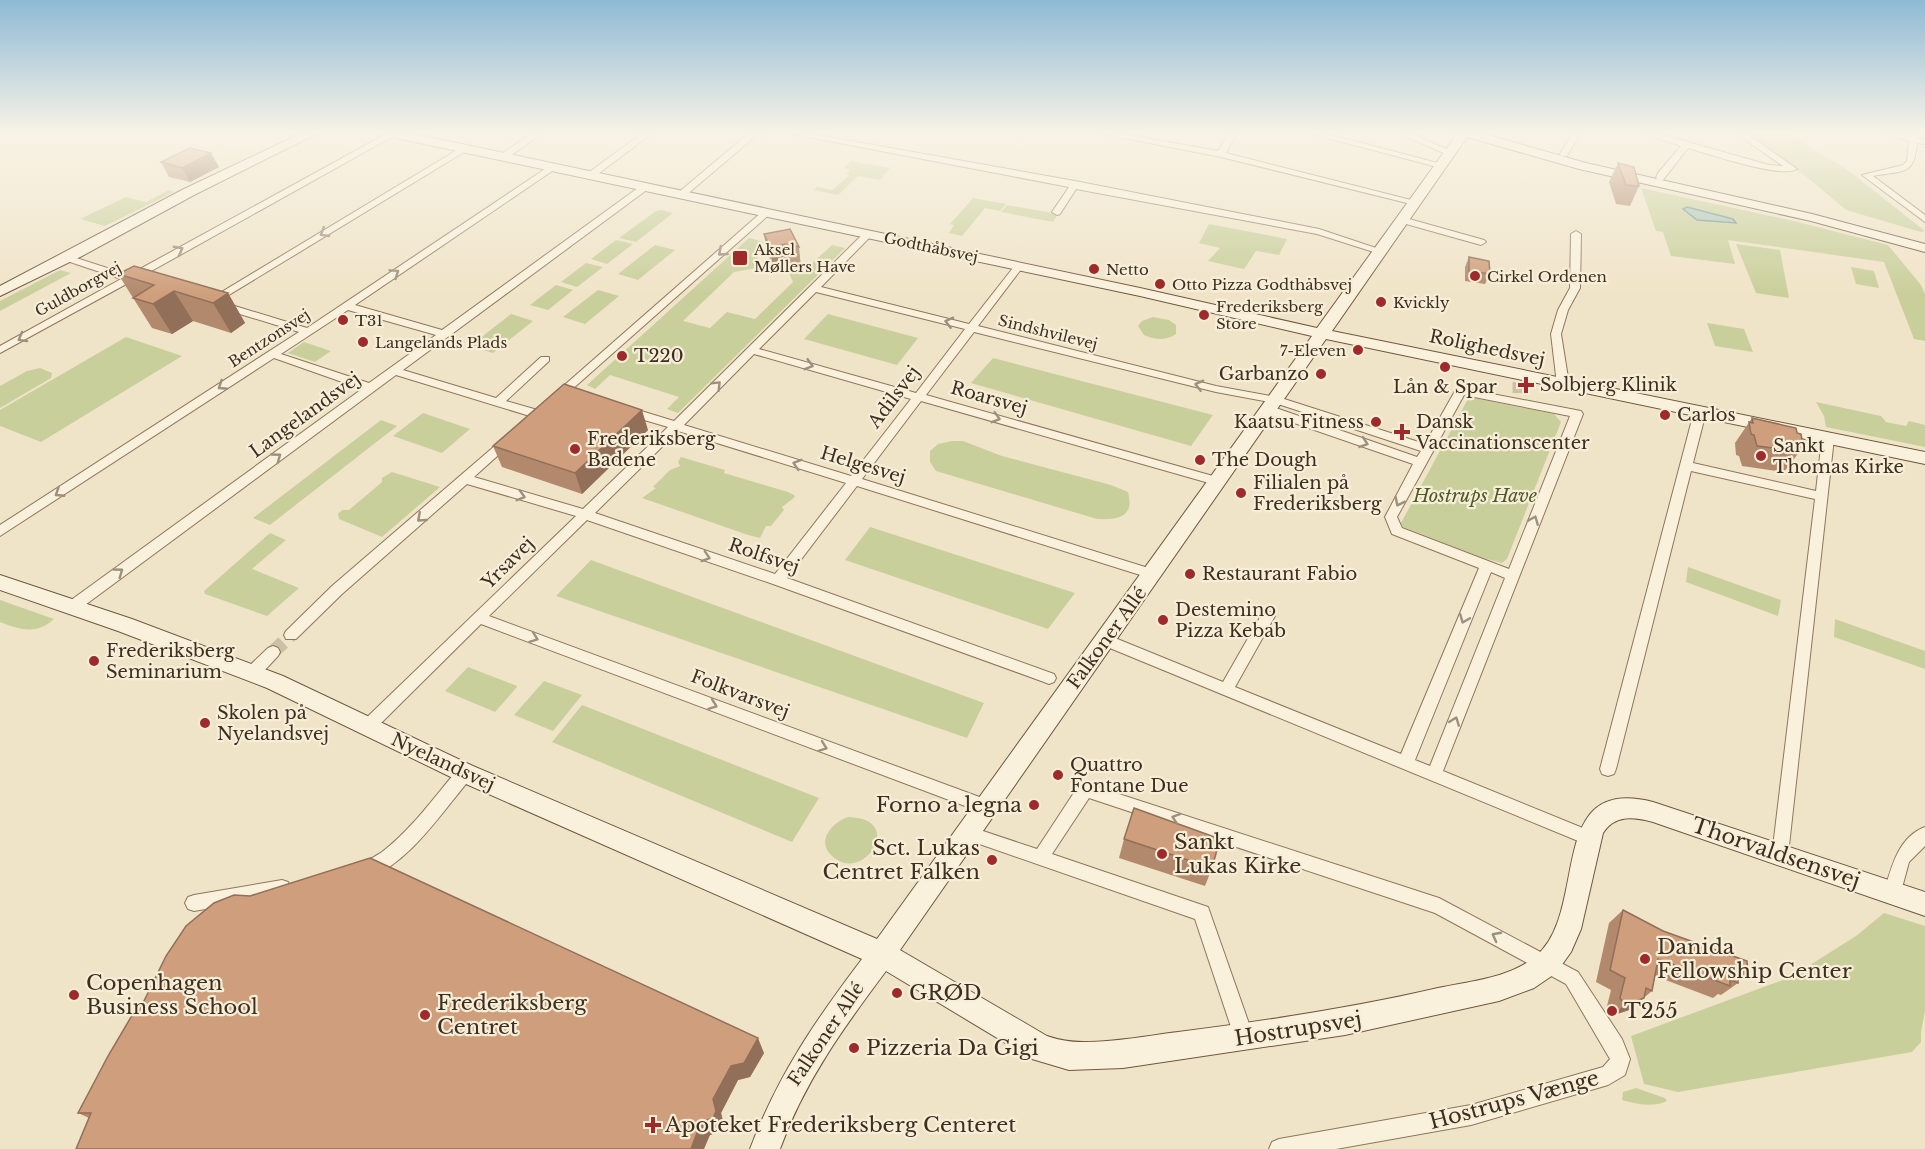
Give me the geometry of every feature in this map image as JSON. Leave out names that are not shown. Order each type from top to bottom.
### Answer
[{"type":"street","points":[[0,292],[203,188]]},
{"type":"street","name":"Guldborgvej","points":[[0,350],[295,188]]},
{"type":"street","points":[[307,331],[205,300],[399,188]]},
{"type":"street","name":"Bentzonsvej","points":[[0,531],[347,306],[523,188]]},
{"type":"street","name":"Langelandsvej","points":[[72,607],[644,188]]},
{"type":"street","name":"Godthåbsvej","points":[[648,188],[1019,266],[1324,334]]},
{"type":"street","points":[[682,194],[690,188]]},
{"type":"street","points":[[1057,212],[1073,188]]},
{"type":"street","points":[[1093,188],[1319,232],[1380,251]]},
{"type":"street","points":[[1357,188],[1415,202]]},
{"type":"street","name":"Falkoner Allé","points":[[765,1149],[785,1095],[807,1055],[987,807],[1153,574],[1216,481],[1324,334],[1425,188]]},
{"type":"street","points":[[1680,188],[1842,220],[1925,248]]},
{"type":"street","points":[[1702,188],[1925,241]]},
{"type":"street","points":[[1883,188],[1925,219]]},
{"type":"street","points":[[291,635],[338,590],[766,213]]},
{"type":"street","points":[[1402,220],[1481,242]]},
{"type":"street","points":[[676,426],[868,234]]},
{"type":"street","points":[[1563,384],[1556,334],[1563,310],[1575,288],[1576,234]]},
{"type":"street","points":[[67,258],[148,284]]},
{"type":"street","name":"Adilsvej","points":[[778,580],[1019,266]]},
{"type":"street","name":"Sindshvilevej","points":[[813,288],[1273,405]]},
{"type":"street","points":[[347,306],[444,334]]},
{"type":"street","name":"Rolighedsvej","points":[[1324,334],[1518,378],[1563,384],[1925,458]]},
{"type":"street","name":"Roarsvej","points":[[752,350],[1216,481]]},
{"type":"street","points":[[271,354],[372,387]]},
{"type":"street","points":[[498,402],[545,358]]},
{"type":"street","points":[[395,371],[498,402],[529,422]]},
{"type":"street","points":[[563,392],[580,396]]},
{"type":"street","points":[[1434,775],[1577,414],[1517,398],[1459,392],[1391,517],[1397,531],[1512,575]]},
{"type":"street","points":[[1273,405],[1428,449]]},
{"type":"street","points":[[1273,405],[1420,462]]},
{"type":"street","name":"Helgesvej","points":[[615,407],[1153,574]]},
{"type":"street","points":[[1608,770],[1700,411]]},
{"type":"street","name":"Yrsavej","points":[[367,726],[676,426]]},
{"type":"street","points":[[1780,855],[1828,438]]},
{"type":"street","points":[[1686,466],[1821,496]]},
{"type":"street","name":"Rolfsvej","points":[[465,479],[584,514],[778,580],[1049,678]]},
{"type":"street","points":[[1405,764],[1487,565]]},
{"type":"street","name":"Nyelandsvej","points":[[0,582],[251,673],[465,773],[882,954]]},
{"type":"street","points":[[1226,690],[1268,616]]},
{"type":"street","name":"Folkvarsvej","points":[[479,618],[987,807]]},
{"type":"street","points":[[1105,640],[1589,838]]},
{"type":"street","points":[[251,673],[273,652]]},
{"type":"street","points":[[347,878],[378,866],[400,846],[465,773]]},
{"type":"street","name":"Hostrups Vænge","points":[[1040,858],[1085,790],[1439,906],[1572,978],[1615,1046],[1620,1059],[1618,1068],[1614,1072],[1563,1090],[1471,1115],[1348,1139],[1279,1149]]},
{"type":"street","name":"Thorvaldsensvej","points":[[1625,807],[1653,812],[1925,904]]},
{"type":"street","name":"Hostrupsvej","points":[[882,954],[1042,1049],[1066,1056],[1099,1056],[1244,1038],[1394,1012],[1518,982],[1547,964],[1563,941],[1576,900],[1589,838],[1602,817],[1611,811],[1625,807]]},
{"type":"street","points":[[968,833],[1202,913],[1244,1038]]},
{"type":"street","points":[[1893,893],[1902,858],[1925,834]]},
{"type":"street","points":[[194,903],[297,886]]},
{"type":"green space","points":[[820,188],[833,190],[836,188],[846,188],[838,195],[814,190]]},
{"type":"green space","points":[[1641,188],[1794,221],[1888,245],[1921,285],[1925,294],[1925,341],[1914,339],[1884,262],[1728,240],[1735,264],[1671,256],[1663,232],[1656,231]]},
{"type":"green space","points":[[1819,188],[1870,188],[1925,231],[1921,232],[1846,210]]},
{"type":"green space","points":[[169,190],[174,192],[105,226],[80,219],[126,197],[146,202]]},
{"type":"green space","points":[[973,198],[1006,204],[1000,211],[985,208],[962,236],[949,233],[954,225],[950,224]]},
{"type":"green space","points":[[1007,205],[1058,214],[1053,222],[1001,212]]},
{"type":"green space","points":[[656,211],[673,213],[636,242],[619,238]]},
{"type":"green space","points":[[1209,224],[1287,239],[1279,255],[1256,251],[1244,269],[1208,261],[1220,248],[1199,243]]},
{"type":"green space","name":"Aksel Møllers Have","points":[[749,238],[764,242],[755,252],[762,267],[734,272],[683,321],[710,328],[727,312],[755,319],[793,282],[788,271],[807,268],[832,245],[845,248],[678,413],[667,409],[679,397],[610,375],[595,389],[587,385]]},
{"type":"green space","points":[[616,240],[633,244],[607,264],[591,259]]},
{"type":"green space","points":[[1736,244],[1780,250],[1789,298],[1756,293]]},
{"type":"green space","points":[[655,245],[675,250],[638,280],[618,274]]},
{"type":"green space","points":[[586,263],[603,267],[577,287],[561,282]]},
{"type":"green space","points":[[1851,267],[1874,271],[1879,288],[1856,284]]},
{"type":"green space","points":[[60,270],[71,273],[0,311],[0,301]]},
{"type":"green space","points":[[556,285],[573,290],[548,310],[530,305]]},
{"type":"green space","points":[[598,290],[619,296],[585,324],[563,317]]},
{"type":"green space","points":[[511,314],[533,321],[493,353],[470,346]]},
{"type":"green space","points":[[828,314],[918,338],[897,365],[804,339]]},
{"type":"green space","points":[[1153,317],[1169,320],[1176,325],[1176,334],[1160,339],[1144,335],[1138,326],[1142,321]]},
{"type":"green space","points":[[1707,323],[1744,329],[1753,352],[1715,346]]},
{"type":"green space","points":[[126,337],[182,356],[41,442],[0,426],[0,410]]},
{"type":"green space","points":[[304,342],[331,351],[315,362],[288,353]]},
{"type":"green space","points":[[993,358],[1213,415],[1191,446],[971,383]]},
{"type":"green space","points":[[40,368],[52,373],[51,378],[0,408],[0,386],[27,371]]},
{"type":"green space","name":"Hostrups Have","points":[[1469,397],[1554,414],[1561,422],[1507,559],[1502,563],[1403,527],[1401,523]]},
{"type":"green space","points":[[1816,402],[1881,416],[1886,422],[1906,426],[1909,421],[1925,425],[1925,447],[1826,427],[1824,416]]},
{"type":"green space","points":[[423,413],[470,429],[442,453],[393,436]]},
{"type":"green space","points":[[381,420],[397,426],[270,525],[253,518]]},
{"type":"green space","points":[[963,441],[1002,456],[1111,485],[1128,492],[1129,507],[1127,512],[1118,517],[1097,519],[936,471],[930,462],[930,451],[938,444]]},
{"type":"green space","points":[[681,457],[725,470],[724,473],[788,492],[795,497],[782,507],[784,510],[771,526],[766,526],[760,538],[642,498],[656,488],[653,487],[670,470],[680,466],[678,462]]},
{"type":"green space","points":[[392,472],[440,487],[382,537],[339,519],[338,514],[342,510],[349,510],[382,482],[382,478]]},
{"type":"green space","points":[[870,527],[1075,593],[1048,629],[845,560]]},
{"type":"green space","points":[[270,533],[286,540],[252,569],[299,588],[267,616],[205,594],[204,591]]},
{"type":"green space","points":[[591,560],[984,703],[967,738],[556,596]]},
{"type":"green space","points":[[1688,567],[1781,600],[1778,616],[1686,582]]},
{"type":"green space","points":[[0,600],[54,619],[41,627],[28,630],[8,625],[0,622]]},
{"type":"green space","points":[[1835,619],[1925,651],[1925,669],[1834,637]]},
{"type":"green space","points":[[468,667],[517,687],[495,712],[445,691]]},
{"type":"green space","points":[[544,681],[582,695],[553,731],[514,715]]},
{"type":"green space","points":[[582,705],[819,798],[792,842],[552,742]]},
{"type":"green space","points":[[848,817],[866,820],[875,828],[877,838],[874,848],[866,857],[855,863],[843,863],[831,855],[825,843],[832,827]]},
{"type":"green space","points":[[1884,913],[1925,926],[1925,1011],[1921,1042],[1912,1052],[1678,1092],[1644,1084],[1631,1036],[1791,977],[1856,936]]},
{"type":"green space","points":[[1636,1088],[1665,1098],[1667,1101],[1650,1105],[1622,1100],[1623,1092]]},
{"type":"water","points":[[1687,207],[1733,219],[1736,223],[1697,220],[1683,209]]},
{"type":"building","points":[[790,229],[799,247],[786,244],[770,247],[764,234]]},
{"type":"building","points":[[1469,257],[1489,261],[1490,274],[1469,271]]},
{"type":"building","points":[[134,266],[228,293],[213,303],[174,291],[153,304],[133,298],[154,285],[118,274]]},
{"type":"building","points":[[564,384],[642,410],[575,473],[493,446]]},
{"type":"building","points":[[1752,418],[1796,428],[1797,433],[1801,434],[1803,446],[1799,445],[1800,451],[1757,446],[1754,435],[1751,434],[1749,422],[1753,423]]},
{"type":"building","points":[[1134,808],[1220,839],[1212,868],[1124,839]]},
{"type":"building","name":"Frederiksberg Centret","points":[[370,858],[758,1038],[744,1063],[731,1066],[713,1099],[716,1111],[713,1118],[701,1122],[691,1149],[76,1149],[91,1113],[78,1113],[108,1056],[131,1017],[139,1011],[166,956],[186,926],[214,903],[234,895],[250,896]]},
{"type":"building","points":[[1623,910],[1663,931],[1747,961],[1748,974],[1738,970],[1738,983],[1730,980],[1730,986],[1658,959],[1652,991],[1646,988],[1644,998],[1625,1005],[1620,998],[1625,978],[1610,970]]},
{"type":"tunnel","points":[[1518,382],[1518,395]]},
{"type":"tunnel","points":[[273,652],[291,635]]},
{"type":"place","name":"Aksel Møllers Have","points":[[740,258]]},
{"type":"place","name":"Netto","points":[[1094,269]]},
{"type":"place","name":"Cirkel Ordenen","points":[[1475,276]]},
{"type":"place","name":"Otto Pizza Godthåbsvej","points":[[1160,284]]},
{"type":"place","name":"Kvickly","points":[[1381,302]]},
{"type":"place","name":"Frederiksberg Store","points":[[1204,315]]},
{"type":"place","name":"T31","points":[[343,320]]},
{"type":"place","name":"Langelands Plads","points":[[363,342]]},
{"type":"place","name":"7-Eleven","points":[[1358,350]]},
{"type":"place","name":"T220","points":[[622,356]]},
{"type":"place","name":"Lån & Spar","points":[[1445,367]]},
{"type":"place","name":"Garbanzo","points":[[1321,374]]},
{"type":"place","name":"Solbjerg Klinik","points":[[1526,385]]},
{"type":"place","name":"Carlos","points":[[1665,415]]},
{"type":"place","name":"Kaatsu Fitness","points":[[1376,422]]},
{"type":"place","name":"Dansk Vaccinationscenter","points":[[1402,432]]},
{"type":"place","name":"Frederiksberg Badene","points":[[575,449]]},
{"type":"place","name":"Sankt Thomas Kirke","points":[[1761,456]]},
{"type":"place","name":"The Dough","points":[[1200,460]]},
{"type":"place","name":"Filialen på Frederiksberg","points":[[1241,493]]},
{"type":"place","name":"Restaurant Fabio","points":[[1190,574]]},
{"type":"place","name":"Destemino Pizza Kebab","points":[[1163,620]]},
{"type":"place","name":"Frederiksberg Seminarium","points":[[94,661]]},
{"type":"place","name":"Skolen på Nyelandsvej","points":[[205,723]]},
{"type":"place","name":"Quattro Fontane Due","points":[[1058,775]]},
{"type":"place","name":"Forno a legna","points":[[1034,805]]},
{"type":"place","name":"Sankt Lukas Kirke","points":[[1162,854]]},
{"type":"place","name":"Sct. Lukas Centret Falken","points":[[992,860]]},
{"type":"place","name":"Danida Fellowship Center","points":[[1645,959]]},
{"type":"place","name":"GRØD","points":[[897,993]]},
{"type":"place","name":"Copenhagen Business School","points":[[74,995]]},
{"type":"place","name":"T255","points":[[1612,1011]]},
{"type":"place","name":"Frederiksberg Centret","points":[[425,1015]]},
{"type":"place","name":"Pizzeria Da Gigi","points":[[854,1048]]},
{"type":"place","name":"Apoteket Frederiksberg Centeret","points":[[653,1125]]}]
